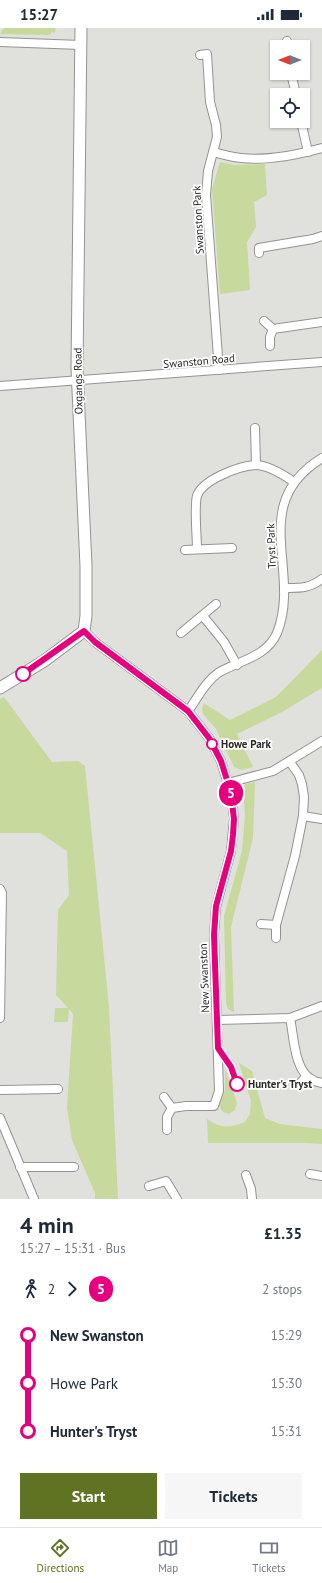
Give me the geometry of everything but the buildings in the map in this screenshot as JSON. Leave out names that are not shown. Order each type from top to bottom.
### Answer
[{"type":"main road","name":"Oxgangs Road","points":[[81,28],[77,380],[86,573],[86,616],[84,631]]},
{"type":"main road","points":[[0,688],[44,661],[84,631]]},
{"type":"street","points":[[0,42],[81,45]]},
{"type":"street","name":"Swanston Park","points":[[200,55],[207,54],[210,102],[216,125],[216,137],[208,172],[206,195],[219,370]]},
{"type":"street","points":[[303,128],[308,152]]},
{"type":"street","points":[[213,152],[240,158],[260,158],[283,157],[322,148]]},
{"type":"street","points":[[259,253],[259,248],[313,239],[322,236]]},
{"type":"street","points":[[264,321],[272,329]]},
{"type":"street","points":[[272,329],[322,322]]},
{"type":"street","points":[[270,346],[272,329]]},
{"type":"street","name":"Swanston Road","points":[[0,386],[322,362]]},
{"type":"street","points":[[255,428],[256,465]]},
{"type":"street","name":"Tryst Park","points":[[188,711],[207,684],[218,674],[256,655],[268,645],[276,634],[283,614],[284,588],[280,521],[285,501],[294,482],[309,466],[322,458]]},
{"type":"street","points":[[198,549],[197,497],[202,487],[211,480],[241,468],[256,465],[268,468],[294,482]]},
{"type":"street","points":[[185,550],[232,548]]},
{"type":"street","points":[[284,588],[306,588],[322,579]]},
{"type":"street","points":[[181,633],[216,604]]},
{"type":"street","points":[[203,616],[224,642],[237,665]]},
{"type":"street","name":"New Swanston","points":[[84,631],[95,642],[188,711],[209,738],[221,761],[231,794],[234,819],[231,851],[216,906],[214,919],[216,1020],[220,1086],[214,1106],[186,1106],[172,1108]]},
{"type":"street","points":[[228,783],[273,771],[290,762],[322,741]]},
{"type":"street","points":[[276,938],[276,925],[295,856],[303,816],[304,797],[302,784],[299,775],[290,762]]},
{"type":"street","points":[[303,816],[322,819]]},
{"type":"street","points":[[0,889],[2,893],[0,1018]]},
{"type":"street","points":[[261,924],[276,925]]},
{"type":"street","points":[[216,1020],[290,1018],[322,1006]]},
{"type":"street","points":[[290,1018],[296,1055],[306,1076],[313,1081],[322,1083]]},
{"type":"street","points":[[300,1084],[306,1076]]},
{"type":"street","points":[[0,1090],[58,1089]]},
{"type":"street","points":[[164,1097],[172,1108],[167,1117],[167,1130]]},
{"type":"street","points":[[0,1118],[34,1199]]},
{"type":"street","points":[[20,1167],[74,1167]]},
{"type":"street","points":[[310,1174],[322,1176]]},
{"type":"street","points":[[246,1175],[251,1189],[252,1199]]},
{"type":"street","points":[[149,1186],[166,1180],[177,1199]]},
{"type":"green space","points":[[4,28],[56,28],[55,33],[52,32],[50,35],[0,34]]},
{"type":"green space","points":[[220,162],[234,165],[265,164],[267,195],[254,202],[256,227],[247,242],[250,290],[220,294],[212,189]]},
{"type":"green space","points":[[322,650],[322,688],[282,712],[237,734],[253,767],[241,770],[234,767],[216,729],[203,714],[202,709],[204,703],[230,720],[276,697]]},
{"type":"green space","points":[[4,697],[52,762],[78,761],[85,766],[109,1007],[118,1199],[95,1199],[95,1193],[72,1140],[67,1108],[73,1014],[69,1009],[68,1022],[54,1022],[55,1008],[68,1008],[56,995],[58,910],[69,895],[67,851],[40,833],[0,833],[0,699]]},
{"type":"green space","points":[[255,782],[253,838],[231,927],[234,1012],[228,1009],[226,1003],[224,916],[242,851],[245,815],[243,787],[246,784]]},
{"type":"green space","points":[[239,1063],[252,1071],[265,1118],[280,1124],[322,1129],[322,1144],[208,1143],[207,1119],[217,1125],[230,1126],[245,1122],[250,1114],[251,1101]]},
{"type":"green space","points":[[225,1068],[237,1103],[235,1110],[229,1114],[223,1112],[219,1106],[219,1102],[225,1090]]},
{"type":"bus line","name":"5","points":[[23,674],[44,661],[84,631],[95,642],[188,711],[209,738],[221,761],[228,783],[234,819],[231,851],[216,906],[214,935],[218,1048],[231,1067],[237,1084]]},
{"type":"place","name":"Howe Park","points":[[212,744]]},
{"type":"place","name":"Hunter's Tryst","points":[[237,1084]]}]
